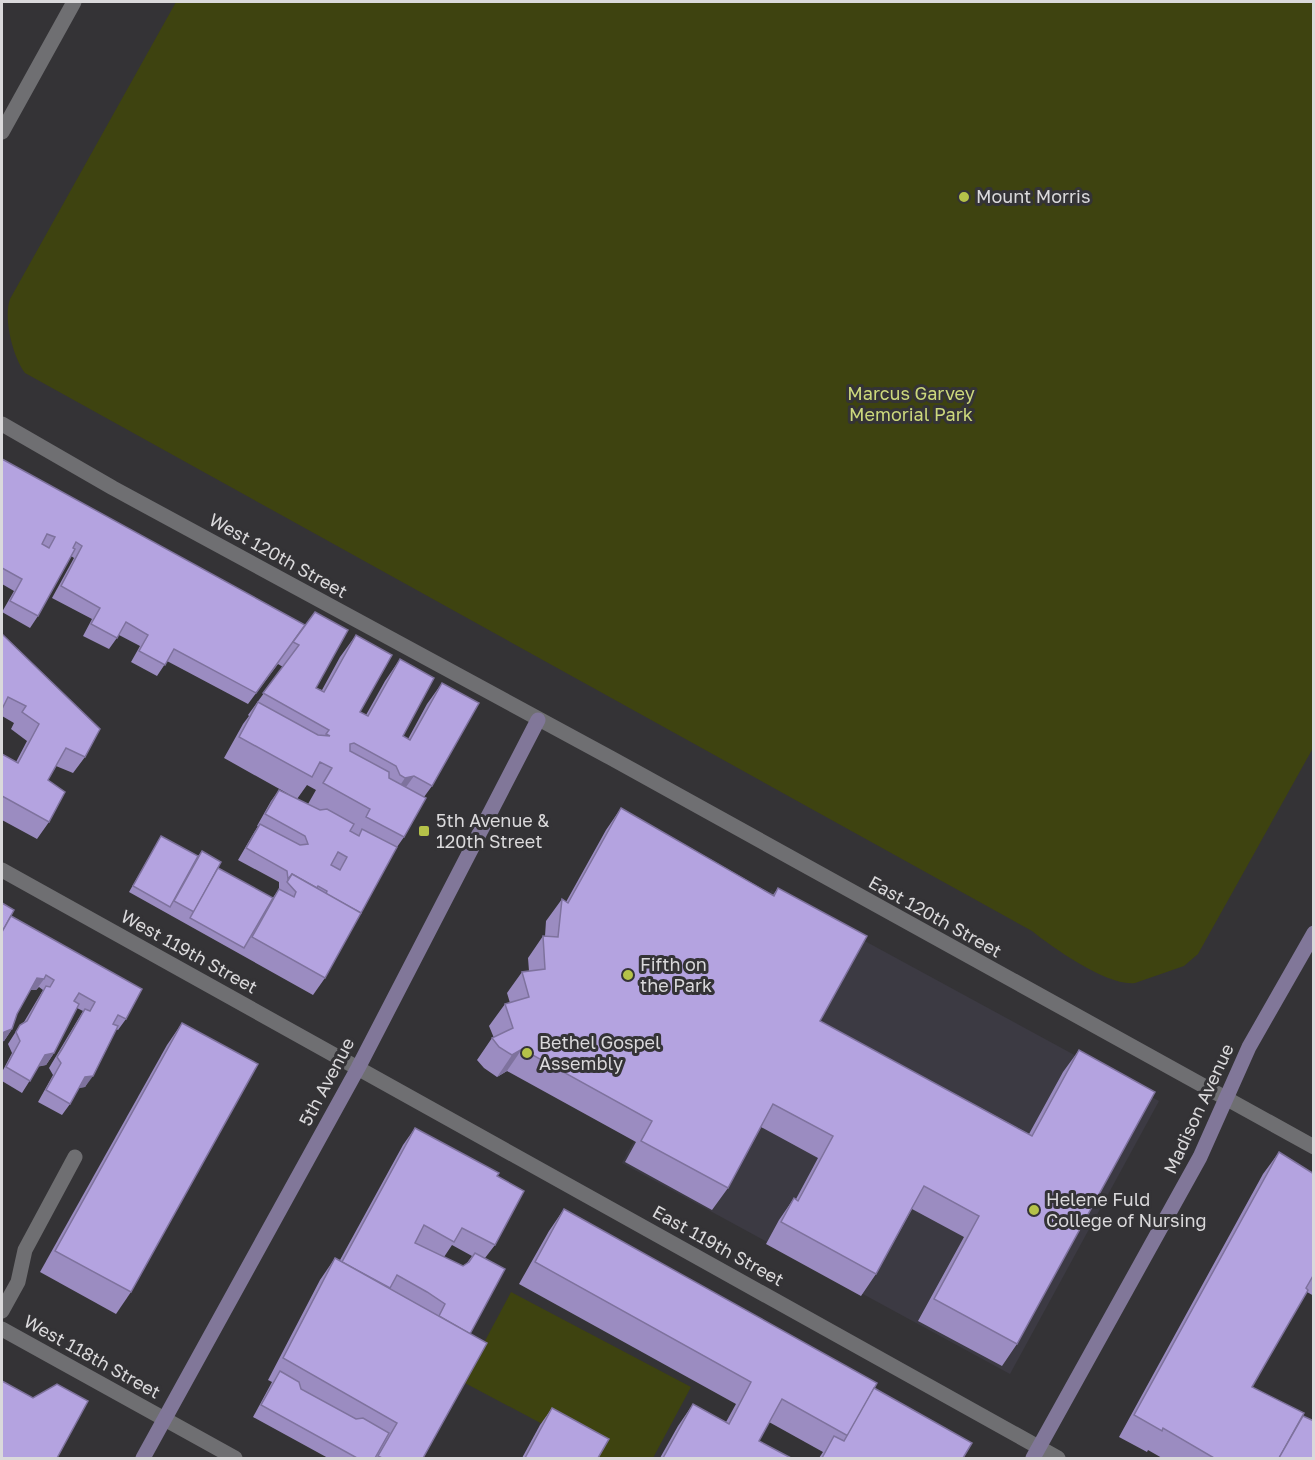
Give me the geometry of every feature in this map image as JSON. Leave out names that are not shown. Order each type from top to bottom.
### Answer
[{"type":"main road","name":"5th Avenue","points":[[143,1458],[358,1068],[538,720]]},
{"type":"main road","name":"Madison Avenue","points":[[1036,1453],[1200,1157],[1250,1047],[1314,933]]},
{"type":"street","points":[[2,132],[74,2]]},
{"type":"street","name":"West 120th Street","points":[[2,424],[113,488],[538,720]]},
{"type":"street","name":"East 120th Street","points":[[538,720],[1314,1147]]},
{"type":"street","name":"West 119th Street","points":[[2,870],[358,1068]]},
{"type":"street","name":"East 119th Street","points":[[358,1068],[1036,1453],[1058,1458]]},
{"type":"street","points":[[2,1311],[18,1282],[25,1250],[75,1157]]},
{"type":"street","name":"West 118th Street","points":[[2,1329],[235,1458]]},
{"type":"shaded area","name":"Bethel Gospel Assembly","points":[[771,890],[1159,1101],[1010,1374],[622,1163]]},
{"type":"green space","name":"Marcus Garvey Memorial Park","points":[[176,2],[1313,2],[1313,748],[1198,954],[1184,966],[1135,983],[1124,983],[1097,973],[1053,947],[1032,931],[25,373],[10,337],[8,307],[10,299]]},
{"type":"green space","points":[[511,1292],[691,1387],[653,1458],[597,1458],[599,1454],[463,1382]]},
{"type":"building","points":[[2,459],[305,625],[256,693],[174,649],[165,665],[139,651],[148,635],[126,622],[117,638],[91,624],[100,608],[61,586],[82,546],[76,542],[73,548],[75,549],[38,616],[10,601],[22,579],[2,568]],"holes":[[[47,534],[55,537],[49,548],[42,544]]]},
{"type":"building","points":[[315,612],[348,630],[316,688],[324,692],[356,635],[392,655],[360,712],[368,716],[400,659],[434,678],[403,736],[410,740],[442,683],[479,703],[432,786],[414,776],[405,778],[400,775],[396,766],[354,743],[350,744],[350,751],[389,772],[389,778],[426,798],[404,837],[366,817],[370,809],[323,783],[332,768],[320,762],[312,777],[239,737],[258,702],[318,735],[330,736],[326,734],[329,730],[263,693],[299,645],[293,642]]},
{"type":"building","points":[[2,634],[100,729],[85,757],[66,748],[48,780],[65,792],[49,822],[2,796],[2,754],[18,763],[39,724],[22,712],[26,706],[8,697],[2,709]]},
{"type":"building","points":[[279,790],[320,810],[327,809],[354,824],[350,831],[359,836],[362,829],[397,847],[361,913],[326,894],[327,891],[318,886],[317,888],[292,874],[288,879],[287,871],[246,848],[260,824],[300,845],[308,844],[305,836],[265,814]],"holes":[[[338,852],[347,857],[340,870],[331,865]]]},
{"type":"building","points":[[621,808],[774,896],[778,888],[867,936],[820,1021],[1032,1136],[1079,1050],[1155,1092],[1017,1344],[934,1299],[979,1216],[924,1186],[876,1274],[781,1222],[794,1198],[798,1201],[833,1136],[773,1104],[728,1188],[641,1141],[652,1121],[522,1049],[512,1055],[499,1047],[492,1038],[513,1028],[505,1004],[529,997],[522,972],[545,969],[543,936],[558,937],[562,899],[568,903]]},
{"type":"building","points":[[161,836],[198,856],[170,907],[133,886]]},
{"type":"building","points":[[202,851],[221,862],[194,912],[174,901]]},
{"type":"building","points":[[218,868],[273,898],[244,948],[190,918]]},
{"type":"building","points":[[292,874],[361,913],[325,978],[252,937],[279,889],[294,897],[296,892],[287,882]]},
{"type":"building","points":[[2,903],[14,910],[2,932]]},
{"type":"building","points":[[11,916],[142,989],[126,1019],[118,1015],[113,1024],[118,1026],[93,1076],[85,1077],[70,1104],[46,1090],[61,1063],[57,1057],[85,1009],[90,1011],[95,1002],[79,993],[74,1001],[79,1004],[54,1053],[45,1055],[30,1081],[6,1067],[20,1041],[16,1032],[20,1025],[27,1021],[46,986],[50,987],[54,980],[46,975],[44,979],[37,978],[17,1014],[12,1029],[4,1032],[2,1037],[2,932]]},
{"type":"building","points":[[182,1023],[258,1064],[131,1292],[55,1251]]},
{"type":"building","points":[[415,1128],[499,1173],[497,1176],[524,1191],[495,1245],[462,1228],[454,1242],[424,1225],[415,1243],[463,1266],[475,1253],[505,1269],[470,1334],[439,1316],[445,1304],[397,1275],[390,1288],[342,1262]]},
{"type":"building","points":[[1279,1152],[1314,1174],[1314,1274],[1306,1288],[1308,1290],[1252,1387],[1304,1413],[1279,1458],[1214,1458],[1163,1428],[1162,1431],[1134,1415]]},
{"type":"building","points":[[564,1209],[877,1383],[848,1436],[782,1399],[759,1441],[791,1458],[663,1458],[693,1404],[729,1424],[751,1382],[535,1262]]},
{"type":"building","points":[[335,1258],[487,1343],[423,1458],[382,1458],[378,1456],[397,1423],[283,1358]]},
{"type":"building","points":[[280,1371],[299,1382],[301,1389],[356,1419],[363,1418],[389,1433],[375,1458],[357,1458],[261,1405]]},
{"type":"building","points":[[2,1381],[33,1398],[57,1384],[88,1401],[57,1458],[2,1458]]},
{"type":"building","points":[[874,1388],[972,1443],[963,1458],[822,1458],[834,1436],[844,1441]]},
{"type":"building","points":[[552,1408],[609,1439],[598,1458],[525,1458]]},
{"type":"building","points":[[1303,1416],[1314,1421],[1314,1458],[1279,1458]]},
{"type":"place","name":"Mount Morris","points":[[964,197]]},
{"type":"place","name":"5th Avenue & 120th Street","points":[[424,831]]},
{"type":"place","name":"Fifth on the Park","points":[[628,975]]},
{"type":"place","name":"Bethel Gospel Assembly","points":[[527,1053]]},
{"type":"place","name":"Helene Fuld College of Nursing","points":[[1034,1210]]}]
